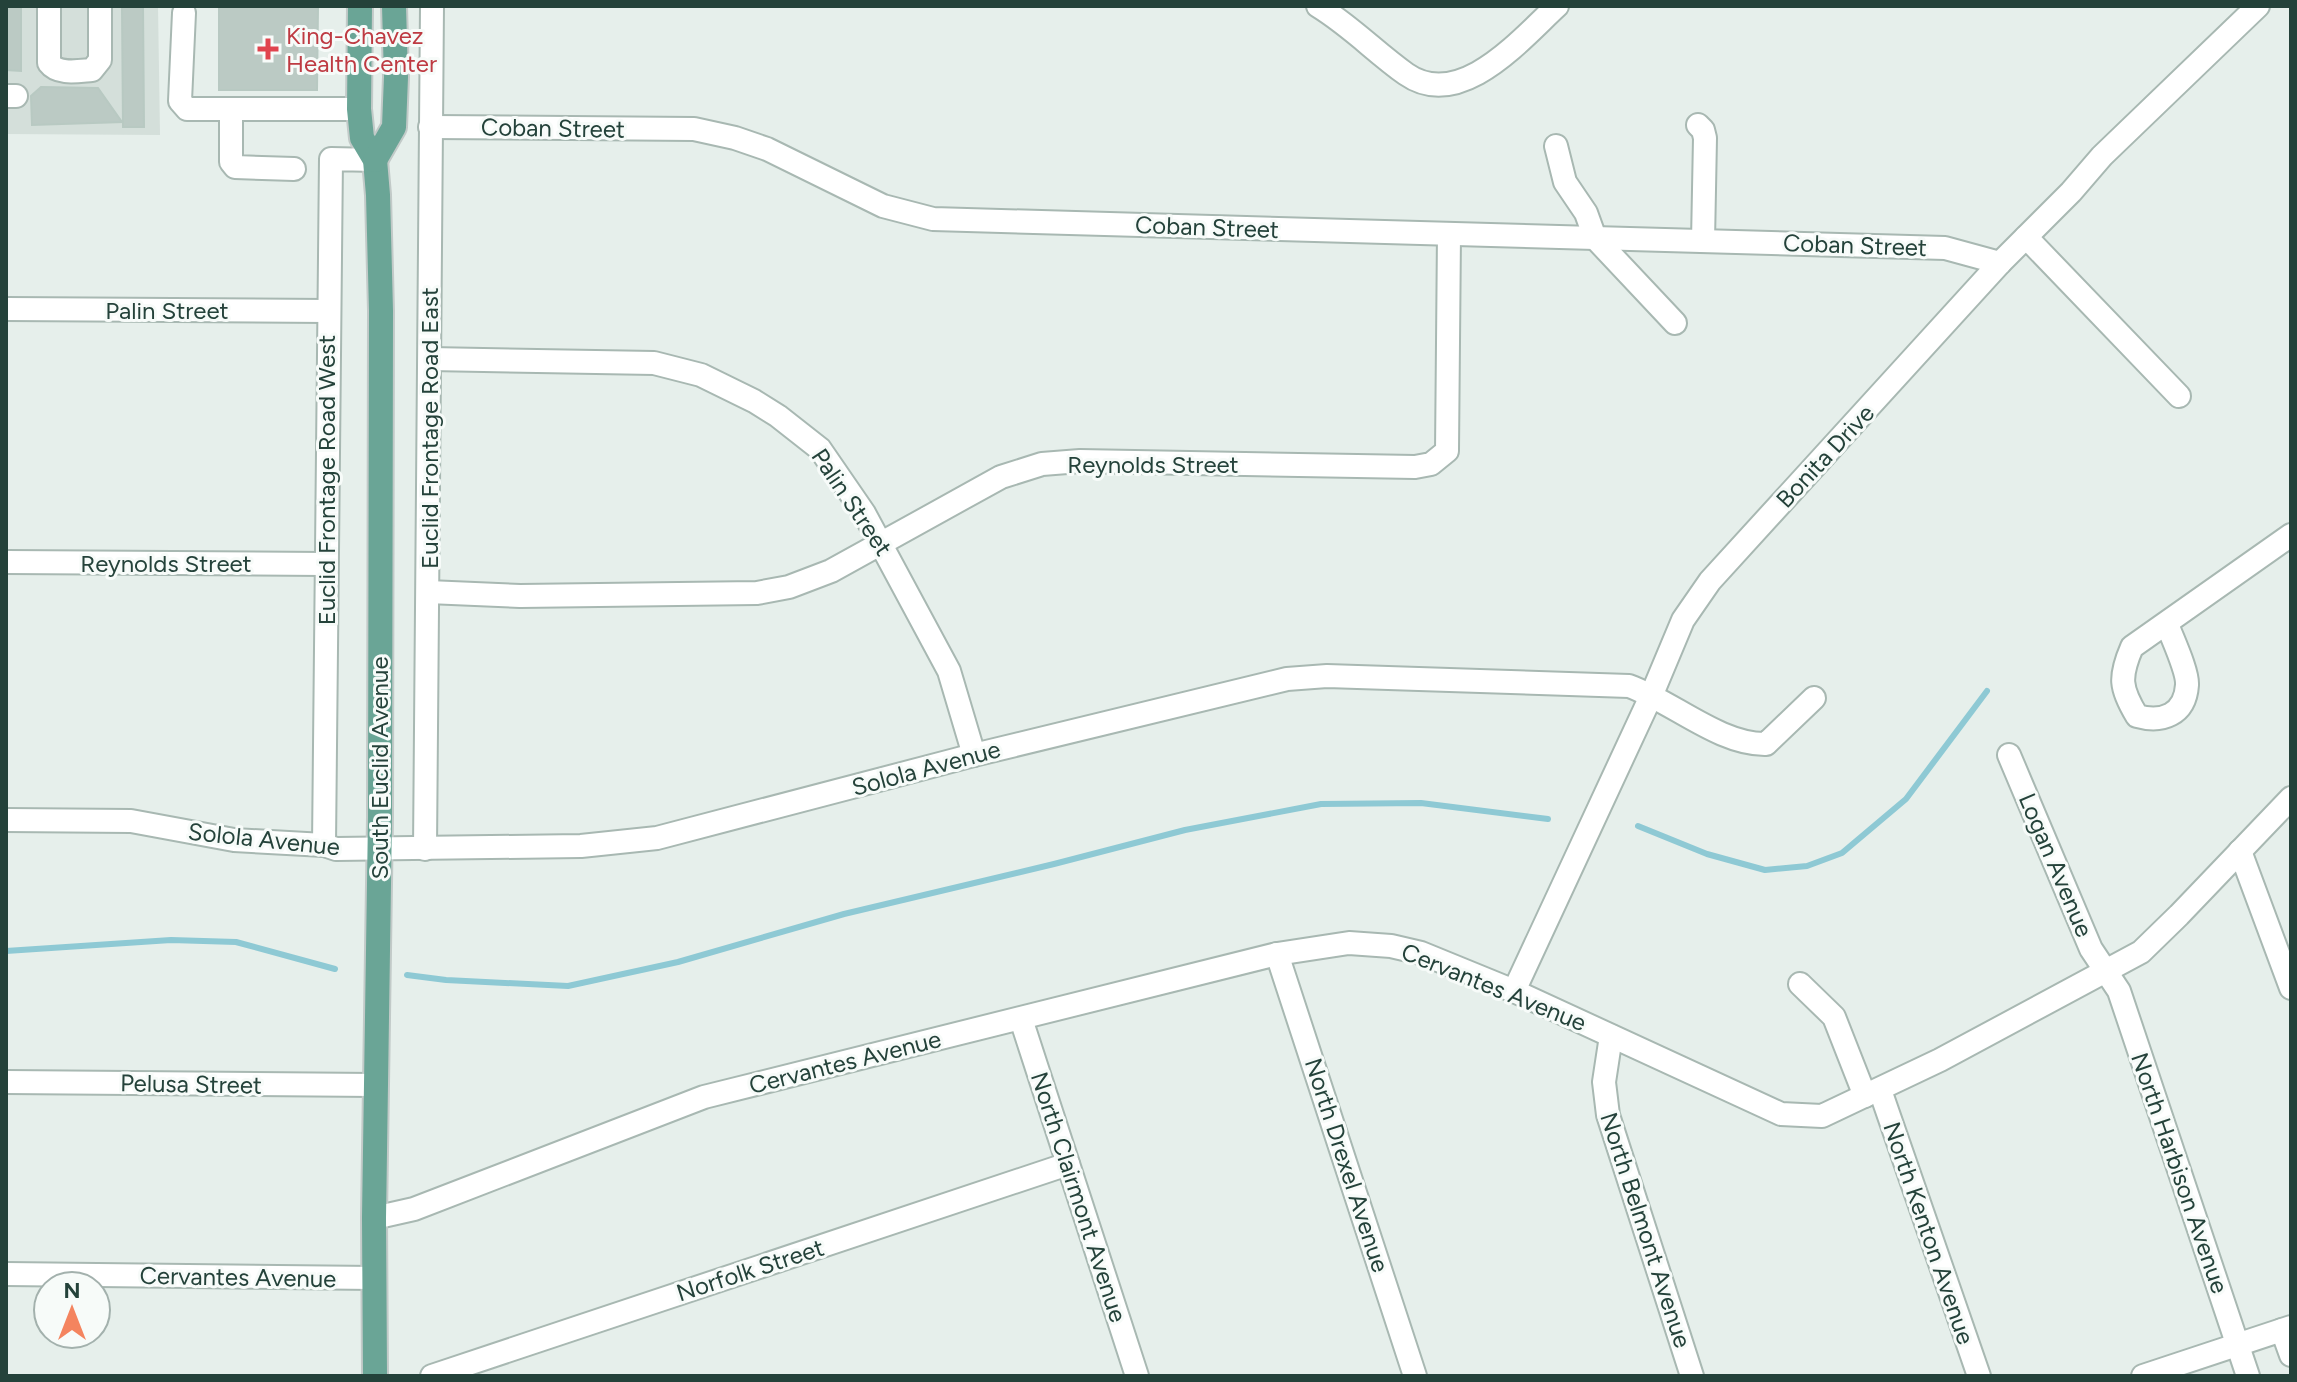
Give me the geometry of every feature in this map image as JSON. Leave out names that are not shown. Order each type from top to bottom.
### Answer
[{"type":"main road","name":"South Euclid Avenue","points":[[360,6],[359,109],[362,138],[375,160],[381,311],[375,1376]]},
{"type":"main road","points":[[375,160],[394,127],[394,6]]},
{"type":"street","points":[[49,6],[49,63],[59,71],[92,70],[96,67],[100,60],[100,6]]},
{"type":"street","name":"Euclid Frontage Road East","points":[[425,849],[432,6]]},
{"type":"street","points":[[1318,6],[1347,15],[1413,78],[1434,84],[1456,83],[1474,77],[1557,6]]},
{"type":"street","name":"Bonita Drive","points":[[1514,991],[1652,694],[1683,620],[1710,581],[2000,263],[2247,9]]},
{"type":"street","points":[[184,13],[180,101],[187,109],[359,109]]},
{"type":"street","points":[[231,111],[231,162],[235,167],[294,169]]},
{"type":"street","points":[[1698,125],[1705,138],[1703,241]]},
{"type":"street","name":"Coban Street","points":[[430,127],[694,129],[767,149],[883,206],[933,219],[1945,248],[2000,263]]},
{"type":"street","points":[[1556,146],[1565,182],[1586,213],[1595,238],[1675,323]]},
{"type":"street","name":"Euclid Frontage Road West","points":[[324,845],[331,159],[375,160]]},
{"type":"street","name":"Reynolds Street","points":[[428,592],[520,596],[757,593],[789,587],[831,571],[1001,477],[1042,464],[1080,461],[1415,467],[1431,464],[1447,451],[1449,234]]},
{"type":"street","points":[[2026,237],[2179,396]]},
{"type":"street","name":"Palin Street","points":[[6,309],[328,311]]},
{"type":"street","name":"Palin Street","points":[[430,359],[654,363],[701,375],[754,401],[820,449],[864,513],[949,671],[974,755]]},
{"type":"street","points":[[2167,624],[2291,535]]},
{"type":"street","name":"Reynolds Street","points":[[6,562],[325,564]]},
{"type":"street","name":"Solola Avenue","points":[[6,820],[131,821],[234,840],[324,845],[336,849],[581,846],[657,838],[974,755],[1287,679],[1327,676],[1629,686],[1652,694],[1674,709],[1749,744],[1766,744],[1814,698]]},
{"type":"street","name":"Logan Avenue","points":[[2009,755],[2091,949],[2106,973]]},
{"type":"street","name":"Cervantes Avenue","points":[[374,1218],[414,1209],[704,1097],[1277,954],[1349,943],[1391,946],[1421,953],[1514,991],[1781,1114],[1822,1116],[2106,973],[2141,952],[2291,798]]},
{"type":"street","points":[[2240,851],[2291,988]]},
{"type":"street","name":"North Drexel Avenue","points":[[1277,954],[1415,1376]]},
{"type":"street","name":"North Harbison Avenue","points":[[2106,973],[2119,991],[2248,1376]]},
{"type":"street","name":"North Kenton Avenue","points":[[1800,984],[1834,1017],[1872,1093],[1979,1376]]},
{"type":"street","name":"North Clairmont Avenue","points":[[1021,1019],[1137,1376]]},
{"type":"street","name":"North Belmont Avenue","points":[[1611,1036],[1604,1082],[1608,1115],[1692,1376]]},
{"type":"street","name":"Pelusa Street","points":[[6,1082],[375,1085]]},
{"type":"street","name":"Norfolk Street","points":[[432,1376],[1068,1164]]},
{"type":"street","name":"Cervantes Avenue","points":[[6,1274],[375,1278]]},
{"type":"street","points":[[2143,1376],[2287,1329],[2291,1355]]},
{"type":"shaded area","points":[[6,6],[158,6],[160,135],[6,134]]},
{"type":"building","points":[[6,6],[21,6],[21,71],[6,70]]},
{"type":"building","points":[[122,6],[143,6],[144,127],[123,127]]},
{"type":"building","name":"King-Chavez Health Center","points":[[219,7],[318,7],[317,90],[219,90]]},
{"type":"building","points":[[41,87],[98,88],[122,122],[32,125],[31,96]]},
{"type":"waterway","points":[[1638,826],[1707,854],[1765,870],[1807,866],[1842,853],[1906,799],[1987,691]]},
{"type":"waterway","points":[[407,975],[568,986],[678,962],[844,914],[1185,830],[1321,804],[1421,803],[1548,819]]},
{"type":"waterway","points":[[6,951],[171,940],[236,942],[335,969]]},
{"type":"place","name":"King-Chavez Health Center","points":[[268,49]]}]
